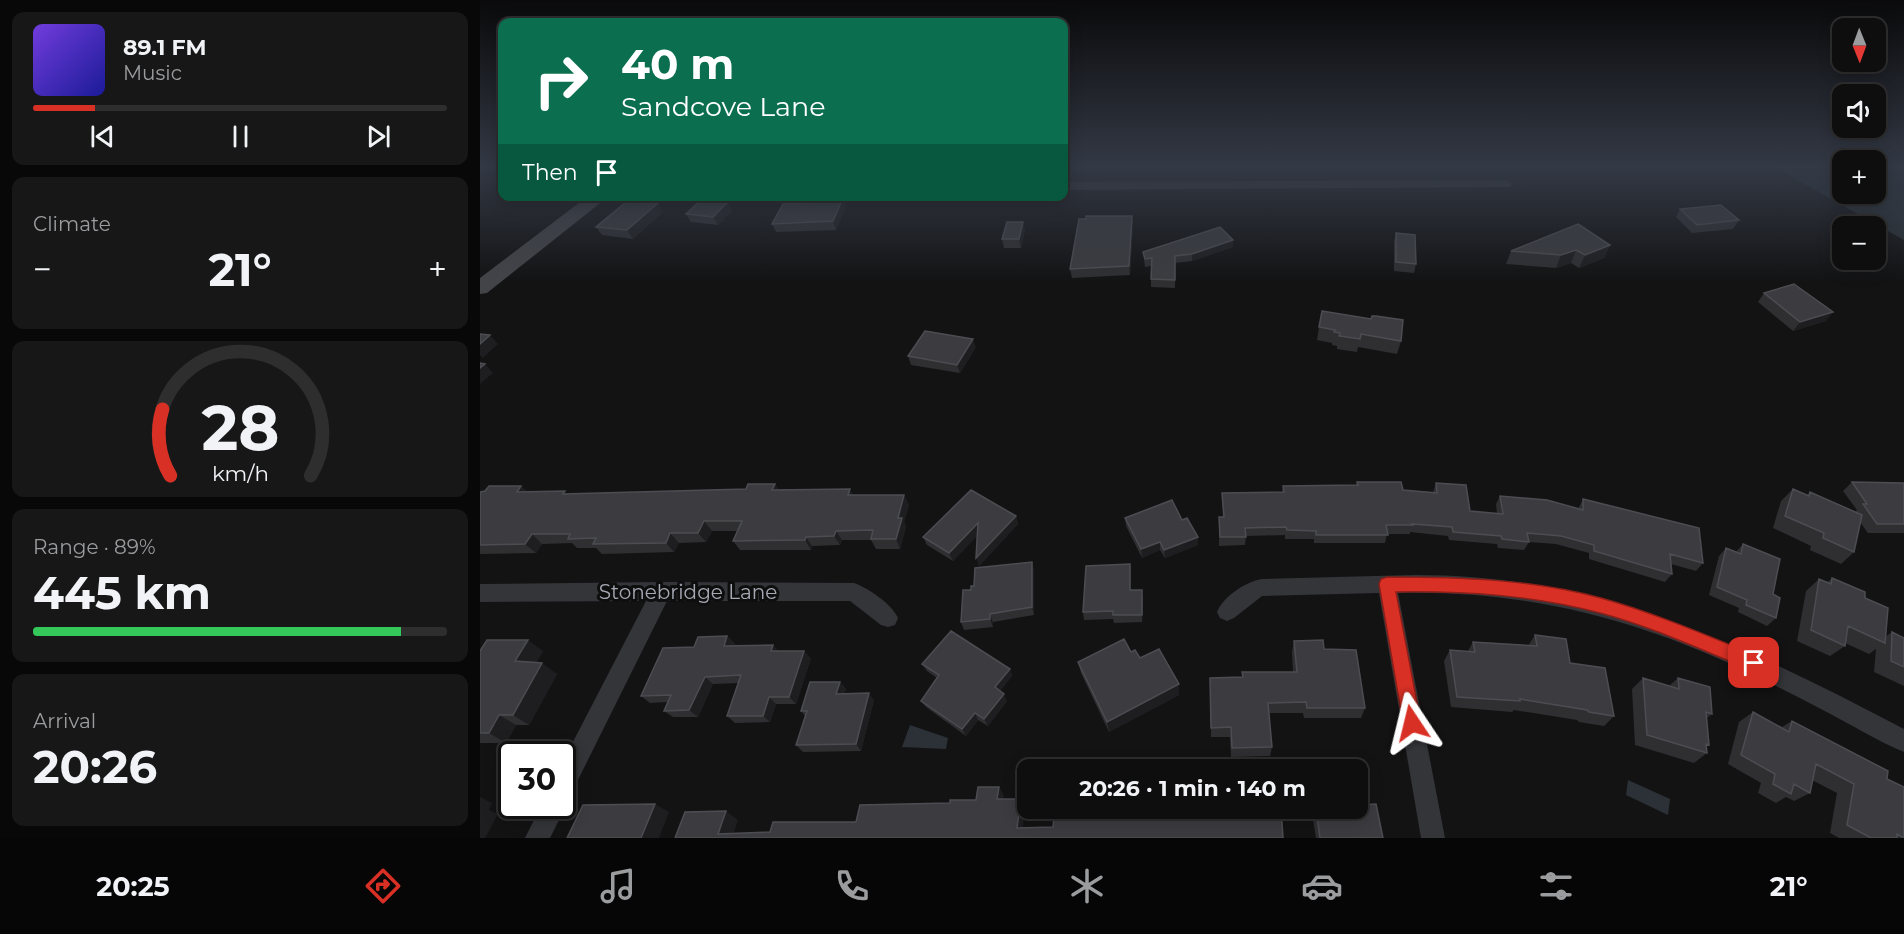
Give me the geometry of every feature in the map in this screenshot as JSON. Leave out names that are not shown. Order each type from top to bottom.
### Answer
[{"type":"main road","points":[[480,288],[589,204]]},
{"type":"street","points":[[1387,584],[1433,838]]},
{"type":"street","points":[[1227,612],[1256,589],[1387,584],[1453,584],[1512,588],[1600,605],[1678,631],[1737,655],[1904,741]]},
{"type":"street","points":[[576,760],[662,591]]},
{"type":"street","name":"Stonebridge Lane","points":[[480,593],[854,592],[888,618]]},
{"type":"street","points":[[537,838],[547,819]]},
{"type":"shaded area","points":[[1840,204],[1904,204],[1904,240],[1886,230],[1886,216],[1861,216]]},
{"type":"shaded area","points":[[910,725],[948,738],[946,749],[902,747]]},
{"type":"shaded area","points":[[1628,780],[1670,799],[1668,815],[1626,795]]},
{"type":"building","points":[[623,204],[657,204],[627,230],[596,227]]},
{"type":"building","points":[[697,204],[726,204],[713,217],[686,214]]},
{"type":"building","points":[[783,204],[840,204],[833,221],[772,224]]},
{"type":"building","points":[[1721,205],[1739,220],[1697,225],[1680,209]]},
{"type":"building","points":[[1086,216],[1132,216],[1129,266],[1070,269],[1079,219],[1086,219]]},
{"type":"building","points":[[1007,222],[1023,222],[1019,239],[1002,239]]},
{"type":"building","points":[[1578,224],[1610,245],[1585,255],[1576,250],[1561,255],[1511,251]]},
{"type":"building","points":[[1220,227],[1233,240],[1192,254],[1175,256],[1175,280],[1151,279],[1152,258],[1145,259],[1143,252]]},
{"type":"building","points":[[1396,233],[1415,235],[1416,264],[1396,262]]},
{"type":"building","points":[[1794,284],[1833,312],[1800,322],[1764,293]]},
{"type":"building","points":[[1322,311],[1371,319],[1372,316],[1376,316],[1403,320],[1401,341],[1361,334],[1360,339],[1339,336],[1340,333],[1334,332],[1335,330],[1319,327]]},
{"type":"building","points":[[925,331],[973,339],[957,365],[908,356]]},
{"type":"building","points":[[480,334],[490,335],[480,344]]},
{"type":"building","points":[[1357,482],[1401,482],[1403,490],[1437,493],[1436,483],[1466,485],[1470,511],[1503,514],[1500,496],[1547,500],[1583,510],[1583,499],[1699,528],[1703,563],[1670,554],[1672,574],[1594,551],[1594,545],[1561,536],[1527,533],[1529,542],[1502,539],[1501,536],[1453,532],[1452,527],[1412,524],[1386,525],[1388,535],[1316,535],[1316,531],[1287,530],[1286,527],[1245,528],[1246,537],[1220,537],[1219,517],[1224,517],[1222,493],[1284,492],[1283,486],[1358,485]]},
{"type":"building","points":[[1852,482],[1904,483],[1904,524],[1877,524],[1863,504],[1867,504]]},
{"type":"building","points":[[748,484],[775,484],[772,490],[850,489],[848,495],[904,495],[898,518],[902,518],[896,539],[871,539],[873,530],[836,531],[834,536],[806,537],[805,540],[733,541],[742,521],[704,521],[698,533],[670,533],[666,543],[593,544],[596,538],[568,539],[570,534],[532,534],[525,544],[480,545],[480,492],[485,491],[489,486],[521,486],[517,492],[565,491],[563,494],[746,489]]},
{"type":"building","points":[[1793,489],[1809,496],[1810,492],[1862,515],[1854,552],[1823,538],[1824,533],[1785,516]]},
{"type":"building","points":[[971,490],[1016,516],[976,558],[978,523],[949,553],[923,537]]},
{"type":"building","points":[[1172,500],[1182,520],[1187,518],[1198,537],[1164,550],[1160,542],[1141,549],[1125,518]]},
{"type":"building","points":[[1743,544],[1780,559],[1773,594],[1780,598],[1776,618],[1746,605],[1747,600],[1717,587],[1726,548],[1741,554]]},
{"type":"building","points":[[1032,562],[1032,607],[990,614],[990,619],[961,622],[963,590],[971,590],[971,586],[974,586],[975,568]]},
{"type":"building","points":[[1130,564],[1130,590],[1142,590],[1142,615],[1113,615],[1113,611],[1083,612],[1086,566]]},
{"type":"building","points":[[1832,578],[1865,592],[1865,598],[1888,608],[1885,643],[1848,626],[1845,646],[1811,630],[1819,579],[1831,584]]},
{"type":"building","points":[[951,631],[1010,669],[995,687],[1004,694],[984,719],[975,713],[962,729],[921,701],[939,675],[922,664]]},
{"type":"building","points":[[1892,632],[1904,638],[1904,667],[1891,661]]},
{"type":"building","points":[[1535,635],[1566,639],[1570,663],[1605,668],[1614,716],[1520,699],[1520,701],[1457,697],[1450,650],[1475,652],[1473,642],[1537,646]]},
{"type":"building","points":[[727,636],[724,646],[773,645],[771,651],[804,651],[789,697],[769,697],[763,716],[727,716],[741,675],[705,677],[689,710],[664,711],[671,695],[641,696],[663,648],[694,647],[698,637]]},
{"type":"building","points":[[1124,639],[1131,652],[1135,650],[1140,658],[1159,649],[1179,684],[1107,722],[1078,662]]},
{"type":"building","points":[[487,640],[528,640],[515,661],[542,663],[513,715],[499,715],[489,733],[480,733],[480,651]]},
{"type":"building","points":[[1323,640],[1324,649],[1356,650],[1365,708],[1307,708],[1306,702],[1268,703],[1272,747],[1232,748],[1231,727],[1211,728],[1210,678],[1243,677],[1242,672],[1297,672],[1294,641]]},
{"type":"building","points":[[1643,678],[1679,689],[1678,678],[1710,687],[1712,714],[1706,712],[1709,745],[1706,744],[1707,753],[1647,735]]},
{"type":"building","points":[[810,682],[840,682],[836,694],[869,693],[856,744],[796,745],[807,711],[801,711]]},
{"type":"building","points":[[1753,712],[1789,732],[1792,721],[1888,771],[1887,779],[1904,787],[1904,838],[1897,834],[1897,838],[1871,838],[1847,825],[1854,784],[1816,764],[1810,793],[1794,784],[1791,794],[1773,784],[1775,774],[1741,755]]},
{"type":"building","points":[[978,787],[999,787],[997,799],[1017,799],[1017,828],[1053,827],[1054,819],[1282,819],[1283,838],[675,838],[685,812],[726,811],[718,834],[770,832],[773,822],[856,822],[860,805],[950,803],[950,800],[976,800]]},
{"type":"building","points":[[655,804],[641,838],[567,838],[583,805]]},
{"type":"building","points":[[1368,804],[1376,804],[1383,838],[1320,838],[1317,819],[1368,819]]},
{"type":"route","points":[[1412,723],[1387,584],[1453,584],[1512,588],[1600,605],[1678,631],[1754,663]]}]
